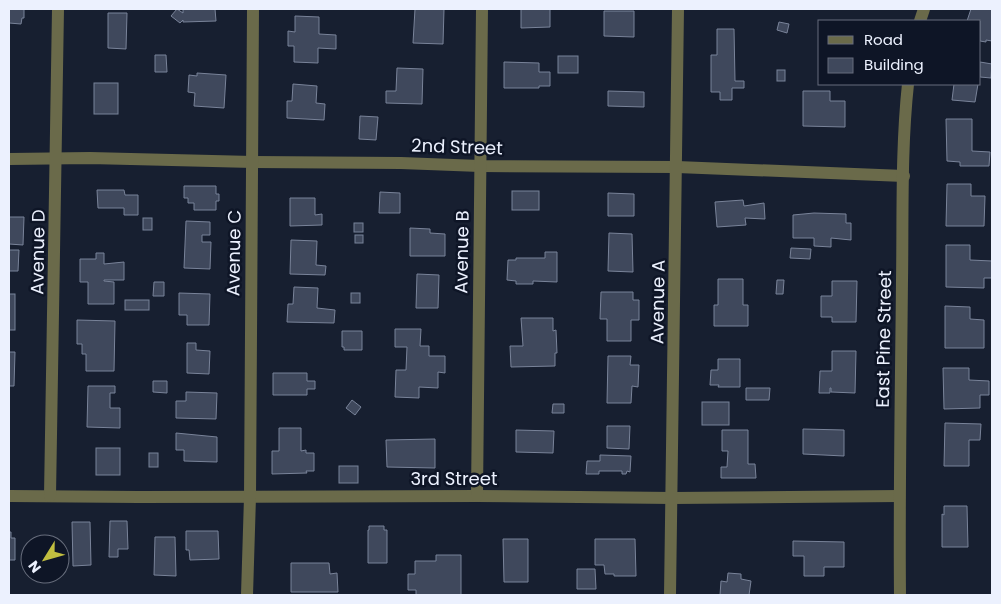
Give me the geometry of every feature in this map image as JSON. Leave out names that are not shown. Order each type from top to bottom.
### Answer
[{"type":"street","name":"Avenue D","points":[[50,496],[58,9]]},
{"type":"street","name":"Avenue C","points":[[247,595],[250,497],[253,9]]},
{"type":"street","name":"Avenue B","points":[[477,496],[482,9]]},
{"type":"street","name":"Avenue A","points":[[670,595],[678,9]]},
{"type":"street","name":"East Pine Street","points":[[900,595],[899,496],[905,111],[908,85]]},
{"type":"street","name":"2nd Street","points":[[9,159],[677,167],[904,176]]},
{"type":"street","name":"3rd Street","points":[[9,496],[672,498],[899,496]]},
{"type":"building","points":[[9,9],[24,9],[24,18],[22,18],[21,24],[9,23]]},
{"type":"building","points":[[177,9],[183,13],[183,9],[215,9],[216,21],[183,22],[183,20],[180,23],[171,16]]},
{"type":"building","points":[[415,9],[444,9],[443,44],[413,43]]},
{"type":"building","points":[[521,9],[550,9],[550,27],[521,28]]},
{"type":"building","points":[[971,9],[992,9],[992,41],[981,41],[981,20],[967,20]]},
{"type":"building","points":[[604,11],[634,11],[634,37],[604,36]]},
{"type":"building","points":[[108,13],[127,13],[126,49],[108,48]]},
{"type":"building","points":[[295,16],[319,17],[319,34],[336,35],[336,49],[318,48],[318,63],[294,62],[294,46],[288,46],[288,31],[295,32]]},
{"type":"building","points":[[779,22],[789,24],[787,33],[777,30]]},
{"type":"building","points":[[717,29],[734,29],[735,81],[744,81],[744,88],[732,88],[732,100],[720,100],[720,92],[711,92],[711,55],[717,55]]},
{"type":"building","points":[[155,55],[166,55],[167,72],[155,72]]},
{"type":"building","points":[[558,56],[578,56],[578,73],[558,73]]},
{"type":"building","points":[[504,62],[539,63],[539,72],[550,72],[550,86],[539,86],[539,88],[504,88]]},
{"type":"building","points":[[981,62],[992,64],[991,78],[981,77]]},
{"type":"building","points":[[397,68],[423,69],[422,104],[386,103],[386,91],[396,91]]},
{"type":"building","points":[[777,70],[785,70],[785,81],[777,81]]},
{"type":"building","points":[[197,73],[226,75],[224,108],[194,106],[195,93],[188,92],[189,75],[197,76]]},
{"type":"building","points":[[94,83],[118,83],[118,114],[94,114]]},
{"type":"building","points":[[293,84],[317,86],[316,103],[325,104],[324,120],[287,118],[287,101],[292,101]]},
{"type":"building","points":[[954,85],[978,85],[975,102],[952,100]]},
{"type":"building","points":[[608,91],[644,92],[644,107],[608,106]]},
{"type":"building","points":[[803,91],[830,91],[830,101],[845,101],[845,127],[803,126]]},
{"type":"building","points":[[360,116],[378,117],[376,140],[359,139]]},
{"type":"building","points":[[946,119],[972,119],[972,151],[990,152],[989,166],[960,166],[960,162],[947,161]]},
{"type":"building","points":[[947,184],[971,184],[971,196],[985,196],[984,226],[946,226]]},
{"type":"building","points":[[184,186],[216,186],[216,194],[219,194],[219,201],[216,201],[216,210],[194,210],[194,203],[188,203],[188,198],[184,198]]},
{"type":"building","points":[[97,190],[124,190],[125,195],[138,195],[138,215],[124,215],[124,208],[98,208]]},
{"type":"building","points":[[512,191],[539,191],[539,210],[512,210]]},
{"type":"building","points":[[380,192],[400,193],[400,213],[379,213]]},
{"type":"building","points":[[608,193],[634,194],[634,216],[608,216]]},
{"type":"building","points":[[290,198],[315,198],[315,215],[322,214],[322,225],[290,226]]},
{"type":"building","points":[[743,200],[744,206],[764,203],[765,219],[745,218],[746,225],[717,227],[715,202]]},
{"type":"building","points":[[814,213],[846,214],[846,223],[851,223],[851,240],[831,238],[831,247],[814,246],[814,238],[793,238],[793,215]]},
{"type":"building","points":[[9,217],[24,217],[23,245],[9,244]]},
{"type":"building","points":[[143,218],[152,218],[152,230],[143,230]]},
{"type":"building","points":[[186,221],[210,222],[210,235],[202,235],[202,242],[211,242],[210,269],[184,268]]},
{"type":"building","points":[[354,223],[363,223],[363,232],[354,232]]},
{"type":"building","points":[[410,228],[430,229],[430,233],[445,234],[445,256],[410,256]]},
{"type":"building","points":[[609,233],[632,234],[633,272],[608,271]]},
{"type":"building","points":[[355,235],[363,235],[363,243],[355,243]]},
{"type":"building","points":[[291,240],[317,241],[316,265],[326,266],[325,275],[290,274]]},
{"type":"building","points":[[946,245],[970,245],[970,260],[992,261],[992,278],[984,278],[984,288],[946,287]]},
{"type":"building","points":[[791,248],[811,249],[810,259],[790,258]]},
{"type":"building","points":[[9,250],[19,250],[18,271],[9,271]]},
{"type":"building","points":[[545,252],[557,252],[557,282],[533,281],[533,284],[516,284],[516,281],[507,280],[508,260],[516,260],[516,258],[545,258]]},
{"type":"building","points":[[96,253],[104,253],[104,264],[124,262],[124,280],[104,280],[114,282],[114,304],[88,304],[88,282],[80,282],[80,259],[96,259]]},
{"type":"building","points":[[417,274],[439,275],[438,308],[416,308]]},
{"type":"building","points":[[718,279],[743,279],[743,305],[748,305],[748,326],[714,326],[714,305],[718,305]]},
{"type":"building","points":[[777,280],[784,280],[783,294],[776,294]]},
{"type":"building","points":[[832,281],[857,281],[856,322],[832,322],[832,317],[821,317],[821,296],[832,296]]},
{"type":"building","points":[[154,282],[164,282],[164,296],[153,296]]},
{"type":"building","points":[[294,287],[318,288],[317,308],[335,310],[334,323],[287,322],[288,304],[293,304]]},
{"type":"building","points":[[601,292],[633,292],[633,300],[639,300],[639,320],[631,320],[631,341],[607,341],[607,319],[600,319]]},
{"type":"building","points":[[179,293],[210,294],[209,325],[187,325],[187,315],[179,315]]},
{"type":"building","points":[[351,293],[360,293],[360,303],[351,303]]},
{"type":"building","points":[[9,294],[15,294],[15,330],[9,330]]},
{"type":"building","points":[[125,300],[149,300],[149,310],[125,310]]},
{"type":"building","points":[[945,306],[970,307],[970,319],[984,320],[984,348],[945,348]]},
{"type":"building","points":[[521,318],[553,318],[553,331],[556,330],[557,353],[555,353],[555,366],[511,367],[510,346],[523,346]]},
{"type":"building","points":[[77,320],[115,321],[114,371],[86,371],[86,354],[82,354],[82,344],[77,344]]},
{"type":"building","points":[[395,329],[421,329],[420,346],[429,346],[429,356],[445,356],[445,373],[438,372],[438,388],[419,387],[419,398],[395,397],[396,370],[406,370],[407,347],[395,347]]},
{"type":"building","points":[[342,331],[362,331],[362,350],[344,350],[344,347],[342,347]]},
{"type":"building","points":[[187,343],[196,343],[196,350],[210,351],[209,374],[187,373]]},
{"type":"building","points":[[832,351],[856,351],[855,393],[831,392],[830,388],[830,393],[819,393],[820,371],[832,371]]},
{"type":"building","points":[[9,352],[15,352],[14,386],[9,386]]},
{"type":"building","points":[[608,356],[631,356],[630,365],[639,365],[638,387],[632,386],[631,403],[607,403]]},
{"type":"building","points":[[718,359],[740,359],[740,387],[710,385],[711,370],[718,370]]},
{"type":"building","points":[[943,368],[969,368],[969,380],[989,381],[989,395],[980,395],[980,408],[944,409]]},
{"type":"building","points":[[273,373],[307,373],[307,381],[315,381],[315,389],[307,389],[307,395],[273,395]]},
{"type":"building","points":[[153,381],[167,381],[167,393],[153,392]]},
{"type":"building","points":[[88,386],[115,386],[115,393],[110,393],[110,408],[120,408],[120,428],[87,427]]},
{"type":"building","points":[[746,388],[770,388],[769,400],[746,400]]},
{"type":"building","points":[[186,392],[217,393],[216,419],[176,418],[176,401],[186,401]]},
{"type":"building","points":[[352,400],[361,407],[355,415],[346,408]]},
{"type":"building","points":[[702,402],[729,402],[729,425],[702,425]]},
{"type":"building","points":[[553,404],[564,404],[564,413],[552,413]]},
{"type":"building","points":[[945,423],[981,424],[980,440],[969,440],[969,466],[944,466]]},
{"type":"building","points":[[607,426],[630,426],[629,449],[607,448]]},
{"type":"building","points":[[279,428],[301,428],[301,451],[306,450],[306,453],[314,453],[314,471],[272,474],[272,451],[279,451]]},
{"type":"building","points":[[803,429],[844,430],[844,456],[803,454]]},
{"type":"building","points":[[516,430],[554,431],[553,453],[516,452]]},
{"type":"building","points":[[722,430],[748,430],[748,464],[755,464],[756,478],[721,478],[721,467],[727,467],[728,451],[722,451]]},
{"type":"building","points":[[176,433],[217,437],[217,462],[184,461],[184,450],[176,450]]},
{"type":"building","points":[[435,439],[435,468],[387,467],[386,440]]},
{"type":"building","points":[[96,448],[120,448],[120,475],[96,475]]},
{"type":"building","points":[[149,453],[158,453],[158,467],[149,467]]},
{"type":"building","points":[[600,455],[631,456],[630,472],[627,471],[626,474],[622,474],[622,471],[599,471],[599,474],[586,474],[587,461],[600,461]]},
{"type":"building","points":[[339,466],[358,466],[358,483],[339,483]]},
{"type":"building","points":[[944,506],[967,506],[968,547],[942,547],[942,514],[944,515]]},
{"type":"building","points":[[110,521],[127,521],[128,549],[118,549],[118,557],[109,557]]},
{"type":"building","points":[[72,522],[90,522],[91,565],[73,566]]},
{"type":"building","points":[[369,526],[384,526],[384,530],[387,530],[387,563],[368,563]]},
{"type":"building","points":[[186,531],[218,531],[219,559],[190,560],[189,550],[186,550]]},
{"type":"building","points":[[9,532],[11,532],[11,538],[15,538],[15,560],[9,560]]},
{"type":"building","points":[[155,537],[175,537],[176,576],[154,575]]},
{"type":"building","points":[[503,539],[528,539],[528,582],[504,582]]},
{"type":"building","points":[[595,539],[635,539],[636,576],[605,574],[604,565],[595,565]]},
{"type":"building","points":[[793,541],[844,542],[844,567],[824,567],[824,576],[804,576],[804,556],[793,556]]},
{"type":"building","points":[[436,555],[461,555],[461,595],[416,595],[416,590],[408,590],[408,574],[415,574],[415,561],[436,561]]},
{"type":"building","points":[[291,563],[329,563],[330,574],[337,573],[338,592],[291,592]]},
{"type":"building","points":[[577,569],[595,569],[596,589],[577,589]]},
{"type":"building","points":[[728,573],[741,574],[741,579],[751,581],[749,595],[720,595],[721,581],[727,582]]}]
